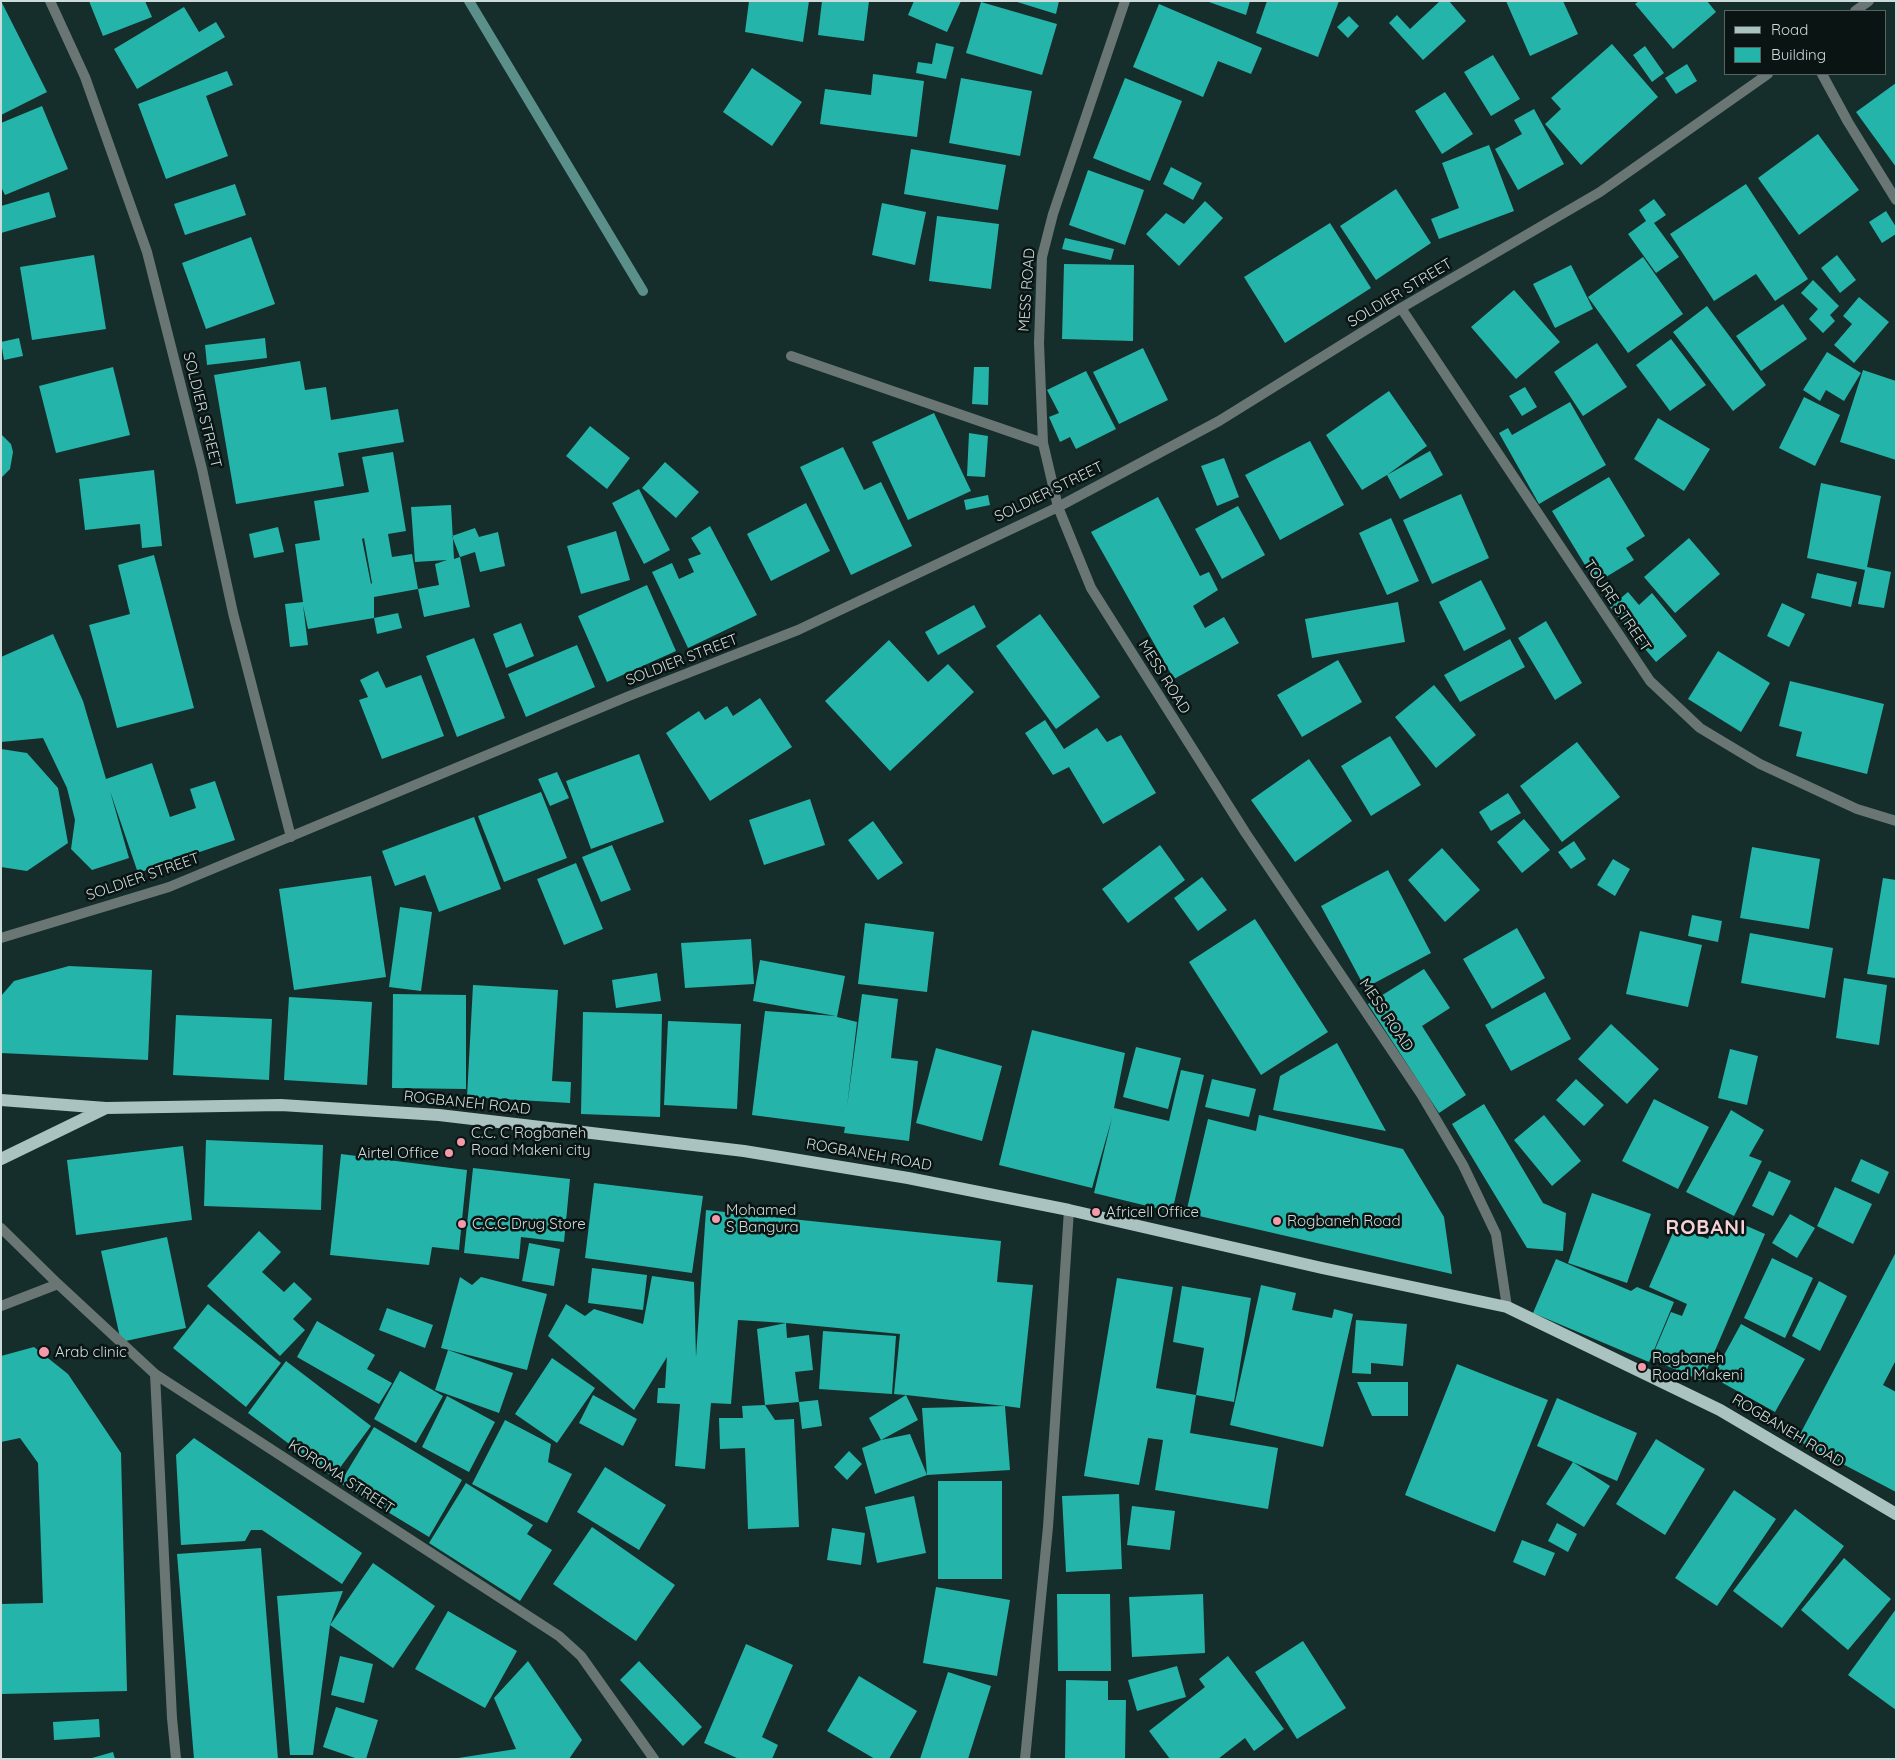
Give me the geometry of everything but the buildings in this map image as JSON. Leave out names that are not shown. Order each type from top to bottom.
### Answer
[{"type":"main road","name":"ROGBANEH ROAD","points":[[1,1100],[106,1108],[281,1105],[439,1115],[744,1151],[908,1178],[1069,1210],[1322,1268],[1507,1307],[1720,1410],[1896,1514]]},
{"type":"main road","points":[[1,1159],[106,1108]]},
{"type":"street","name":"SOLDIER STREET","points":[[50,1],[85,77],[147,252],[202,469],[233,613],[291,837]]},
{"type":"street","name":"MESS ROAD","points":[[1125,1],[1053,214],[1042,257],[1039,343],[1043,443],[1058,507],[1096,596],[1239,824],[1421,1094],[1463,1166],[1496,1234],[1507,1307]]},
{"type":"street","points":[[1856,10],[1869,1]]},
{"type":"street","name":"SOLDIER STREET","points":[[1,938],[169,887],[629,696],[798,630],[1058,507],[1219,421],[1401,308],[1600,192],[1767,75]]},
{"type":"street","points":[[1823,75],[1848,122],[1896,200]]},
{"type":"street","name":"TOURE STREET","points":[[1401,308],[1650,681],[1700,728],[1760,764],[1858,809],[1896,821]]},
{"type":"street","points":[[791,356],[1043,443]]},
{"type":"street","points":[[1025,1759],[1048,1527],[1069,1210]]},
{"type":"street","name":"KOROMA STREET","points":[[1,1228],[155,1374],[559,1636],[580,1656],[654,1759]]},
{"type":"street","points":[[1,1306],[58,1284]]},
{"type":"street","points":[[155,1374],[172,1718],[176,1759]]},
{"type":"waterway","points":[[469,1],[643,291]]},
{"type":"place","name":"C.C. C Rogbaneh Road Makeni city","points":[[461,1142]]},
{"type":"place","name":"Airtel Office","points":[[449,1153]]},
{"type":"place","name":"Africell Office","points":[[1096,1212]]},
{"type":"place","name":"Mohamed S Bangura","points":[[716,1219]]},
{"type":"place","name":"Rogbaneh Road","points":[[1277,1221]]},
{"type":"place","name":"C.C.C Drug Store","points":[[462,1224]]},
{"type":"place","name":"Arab clinic","points":[[44,1352]]},
{"type":"place","name":"Rogbaneh Road Makeni","points":[[1642,1367]]},
{"type":"district","name":"ROBANI","points":[[1706,1228]]}]
